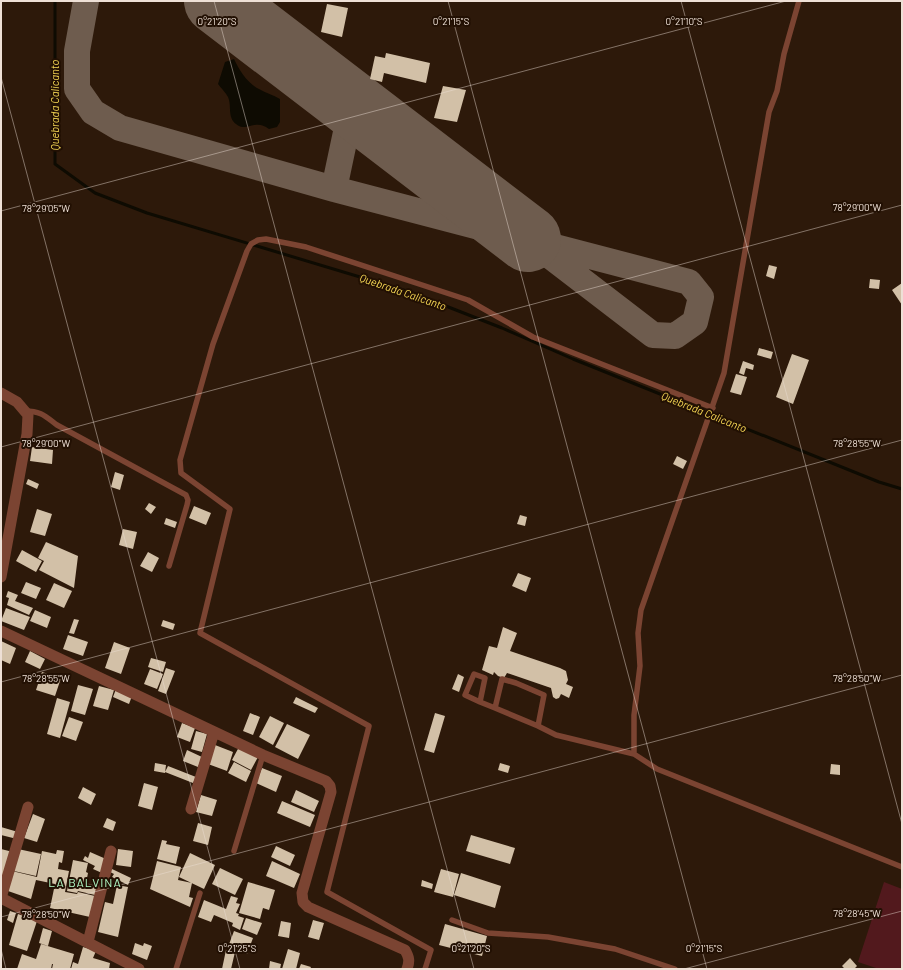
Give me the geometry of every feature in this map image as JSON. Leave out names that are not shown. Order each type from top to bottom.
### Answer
[{"type":"street","points":[[1,393],[17,402],[28,415],[27,434],[1,577]]},
{"type":"street","points":[[1,631],[214,732],[326,781],[330,786],[331,792],[302,893],[303,902],[308,907],[405,950],[409,956],[407,969]]},
{"type":"street","points":[[191,808],[214,732]]},
{"type":"street","points":[[28,807],[1,898],[139,969]]},
{"type":"street","points":[[88,942],[111,851]]},
{"type":"lane","points":[[634,754],[634,716],[640,666],[638,633],[642,610],[724,373],[769,112],[777,91],[784,54],[799,1]]},
{"type":"lane","points":[[425,969],[432,950],[327,892],[369,726],[200,633],[230,509],[186,478],[181,473],[180,460],[213,344],[247,250],[251,244],[258,240],[266,239],[306,246],[468,300],[533,337],[713,408]]},
{"type":"lane","points":[[25,412],[40,412],[58,425],[186,495],[188,500],[187,505],[169,566]]},
{"type":"lane","points":[[480,702],[485,678],[474,674],[465,695],[480,702],[556,735],[634,754],[657,769],[902,867]]},
{"type":"lane","points":[[495,708],[502,679],[528,687],[544,694],[538,726]]},
{"type":"lane","points":[[234,851],[264,755]]},
{"type":"lane","points":[[176,969],[200,893]]},
{"type":"lane","points":[[452,920],[488,933],[548,937],[615,949],[675,969]]},
{"type":"shaded area","points":[[234,59],[241,72],[251,84],[280,99],[280,122],[277,127],[269,129],[264,126],[255,125],[244,127],[233,121],[228,97],[218,84],[225,62]]},
{"type":"shaded area","points":[[884,882],[902,889],[902,969],[879,969],[858,962]]},
{"type":"building","points":[[327,4],[348,8],[342,37],[321,32]]},
{"type":"building","points":[[386,53],[430,63],[426,83],[384,73],[382,82],[370,79],[375,56],[385,58]]},
{"type":"building","points":[[443,86],[466,90],[457,122],[434,118]]},
{"type":"building","points":[[769,265],[777,267],[774,279],[766,276]]},
{"type":"building","points":[[870,279],[880,280],[879,289],[869,288]]},
{"type":"building","points":[[902,283],[902,305],[892,290]]},
{"type":"building","points":[[759,348],[773,352],[771,359],[757,355]]},
{"type":"building","points":[[792,354],[809,360],[793,404],[776,397]]},
{"type":"building","points":[[743,361],[754,365],[753,370],[746,368],[744,375],[739,373]]},
{"type":"building","points":[[736,374],[747,377],[741,395],[730,392]]},
{"type":"building","points":[[32,447],[53,450],[52,464],[30,461]]},
{"type":"building","points":[[677,456],[687,461],[683,469],[673,464]]},
{"type":"building","points":[[115,472],[124,475],[120,490],[111,487]]},
{"type":"building","points":[[28,479],[39,484],[37,489],[26,484]]},
{"type":"building","points":[[149,503],[156,507],[151,514],[145,509]]},
{"type":"building","points":[[194,506],[211,513],[206,525],[189,518]]},
{"type":"building","points":[[37,509],[52,514],[45,536],[30,532]]},
{"type":"building","points":[[520,515],[527,517],[525,526],[517,524]]},
{"type":"building","points":[[166,518],[177,522],[175,528],[164,524]]},
{"type":"building","points":[[123,529],[137,532],[133,549],[119,545]]},
{"type":"building","points":[[46,542],[78,556],[74,588],[39,570],[44,561],[38,558]]},
{"type":"building","points":[[22,550],[42,561],[36,572],[16,561]]},
{"type":"building","points":[[148,552],[159,558],[152,572],[140,566]]},
{"type":"building","points":[[518,573],[531,578],[526,592],[512,586]]},
{"type":"building","points":[[26,582],[41,588],[36,599],[21,593]]},
{"type":"building","points":[[54,583],[72,591],[64,608],[46,600]]},
{"type":"building","points":[[8,591],[18,595],[15,601],[33,608],[29,615],[7,605],[9,598],[6,597]]},
{"type":"building","points":[[6,608],[30,617],[24,630],[1,621]]},
{"type":"building","points":[[35,610],[51,617],[47,628],[30,621]]},
{"type":"building","points":[[74,619],[79,620],[74,634],[69,633]]},
{"type":"building","points":[[163,620],[175,624],[173,630],[161,626]]},
{"type":"building","points":[[503,627],[517,633],[510,651],[566,671],[568,680],[566,684],[573,687],[569,698],[561,694],[559,698],[556,699],[553,697],[551,688],[507,673],[504,678],[498,676],[494,672],[493,675],[482,670],[489,646],[497,648]]},
{"type":"building","points":[[68,635],[88,642],[83,656],[63,649]]},
{"type":"building","points":[[1,641],[16,648],[10,664],[1,660]]},
{"type":"building","points":[[114,642],[130,648],[121,674],[105,668]]},
{"type":"building","points":[[30,651],[45,659],[40,669],[25,662]]},
{"type":"building","points":[[151,658],[166,662],[163,672],[148,667]]},
{"type":"building","points":[[166,668],[175,671],[166,694],[158,691]]},
{"type":"building","points":[[150,669],[163,674],[157,689],[144,684]]},
{"type":"building","points":[[42,672],[61,678],[55,696],[36,690]]},
{"type":"building","points":[[458,674],[464,677],[459,692],[452,689]]},
{"type":"building","points":[[78,685],[93,689],[85,715],[71,711]]},
{"type":"building","points":[[99,686],[114,690],[108,710],[93,706]]},
{"type":"building","points":[[116,689],[132,696],[129,704],[113,697]]},
{"type":"building","points":[[296,697],[318,708],[315,713],[293,703]]},
{"type":"building","points":[[57,698],[70,702],[60,738],[47,734]]},
{"type":"building","points":[[250,713],[260,717],[253,735],[243,731]]},
{"type":"building","points":[[435,713],[445,716],[434,753],[424,750]]},
{"type":"building","points":[[270,716],[284,723],[273,745],[259,737]]},
{"type":"building","points":[[69,717],[83,722],[76,741],[62,736]]},
{"type":"building","points":[[182,723],[195,728],[190,742],[177,737]]},
{"type":"building","points":[[287,724],[310,735],[298,759],[275,747]]},
{"type":"building","points":[[196,731],[207,734],[202,752],[191,749]]},
{"type":"building","points":[[215,745],[233,752],[227,771],[208,764]]},
{"type":"building","points":[[239,747],[258,757],[251,770],[232,760]]},
{"type":"building","points":[[187,750],[202,757],[198,767],[183,761]]},
{"type":"building","points":[[234,762],[251,771],[246,782],[228,773]]},
{"type":"building","points":[[155,763],[166,765],[165,773],[154,771]]},
{"type":"building","points":[[500,763],[510,766],[508,773],[498,770]]},
{"type":"building","points":[[831,764],[840,765],[840,775],[830,774]]},
{"type":"building","points":[[168,766],[196,777],[193,783],[165,772]]},
{"type":"building","points":[[262,768],[282,776],[276,792],[256,783]]},
{"type":"building","points":[[144,783],[158,787],[152,810],[138,806]]},
{"type":"building","points":[[83,787],[96,794],[91,805],[78,798]]},
{"type":"building","points":[[296,790],[319,801],[314,812],[291,802]]},
{"type":"building","points":[[201,795],[217,800],[212,816],[196,812]]},
{"type":"building","points":[[282,801],[315,815],[310,827],[277,813]]},
{"type":"building","points":[[33,814],[45,819],[37,842],[24,838]]},
{"type":"building","points":[[107,818],[116,822],[113,831],[103,827]]},
{"type":"building","points":[[198,823],[212,827],[208,845],[193,841]]},
{"type":"building","points":[[1,827],[18,832],[17,839],[1,835]]},
{"type":"building","points":[[471,835],[515,848],[510,864],[466,851]]},
{"type":"building","points":[[162,840],[167,841],[166,844],[180,847],[176,864],[157,859]]},
{"type":"building","points":[[276,846],[295,855],[290,866],[271,857]]},
{"type":"building","points":[[1,849],[13,852],[1,879]]},
{"type":"building","points":[[18,849],[41,854],[36,876],[14,871]]},
{"type":"building","points":[[118,849],[133,851],[131,867],[116,865]]},
{"type":"building","points":[[57,850],[64,851],[62,863],[59,862],[58,869],[69,871],[65,892],[77,894],[78,892],[95,896],[90,917],[50,908],[55,884],[36,880],[31,899],[8,891],[12,871],[37,877],[42,851],[56,854]]},
{"type":"building","points":[[90,852],[106,859],[102,873],[93,869],[95,866],[83,860],[85,856],[88,858]]},
{"type":"building","points":[[190,853],[215,865],[204,889],[179,877]]},
{"type":"building","points":[[73,860],[88,863],[86,883],[97,886],[95,895],[78,891],[77,893],[67,891]]},
{"type":"building","points":[[157,861],[181,867],[178,880],[192,883],[189,897],[193,898],[190,907],[150,889]]},
{"type":"building","points":[[272,861],[300,874],[294,888],[266,876]]},
{"type":"building","points":[[220,868],[243,879],[235,895],[212,884]]},
{"type":"building","points":[[112,869],[131,878],[128,885],[112,877],[114,874],[110,872]]},
{"type":"building","points":[[441,869],[459,874],[453,897],[434,892]]},
{"type":"building","points":[[461,873],[501,886],[495,908],[454,895]]},
{"type":"building","points":[[422,880],[433,884],[432,889],[421,886]]},
{"type":"building","points":[[248,882],[275,890],[269,910],[263,908],[260,919],[239,913]]},
{"type":"building","points":[[117,885],[128,887],[118,937],[98,932],[105,902],[113,904]]},
{"type":"building","points":[[231,896],[238,898],[236,903],[240,904],[236,913],[239,914],[238,916],[244,918],[240,930],[232,926],[233,923],[214,915],[211,922],[198,917],[204,900],[226,909]]},
{"type":"building","points":[[10,911],[16,913],[13,923],[7,920]]},
{"type":"building","points":[[18,914],[37,921],[27,951],[9,945]]},
{"type":"building","points":[[246,918],[262,923],[257,935],[242,929]]},
{"type":"building","points":[[313,920],[324,923],[319,940],[308,937]]},
{"type":"building","points":[[281,921],[291,923],[289,938],[278,936]]},
{"type":"building","points":[[445,924],[487,936],[482,956],[439,945]]},
{"type":"building","points":[[43,928],[52,931],[48,946],[39,943]]},
{"type":"building","points":[[234,931],[253,938],[247,954],[228,947]]},
{"type":"building","points":[[135,943],[143,946],[144,943],[152,946],[147,960],[132,954]]},
{"type":"building","points":[[41,944],[74,954],[70,969],[52,969],[52,964],[51,969],[17,969],[22,954],[36,959]]},
{"type":"building","points":[[83,947],[96,951],[93,958],[110,963],[109,969],[71,969],[73,962],[78,964]]},
{"type":"building","points":[[288,949],[300,953],[296,969],[282,969]]},
{"type":"building","points":[[226,950],[235,952],[231,969],[222,969]]},
{"type":"building","points":[[850,958],[857,966],[854,969],[845,969],[842,966]]},
{"type":"building","points":[[270,961],[281,964],[280,969],[269,969]]},
{"type":"building","points":[[301,964],[311,967],[310,969],[299,969]]},
{"type":"waterway","name":"Quebrada Calicanto","points":[[55,1],[55,164],[95,193],[147,213],[410,292],[879,482],[902,489]]},
{"type":"taxiway","points":[[86,1],[77,51],[77,89],[93,112],[120,128],[334,189],[689,282],[701,297],[695,322],[675,336],[653,335],[528,239]]},
{"type":"taxiway","points":[[334,189],[352,104]]},
{"type":"runway","points":[[217,1],[528,239]]},
{"type":"district","name":"LA BALVINA","points":[[85,883]]}]
